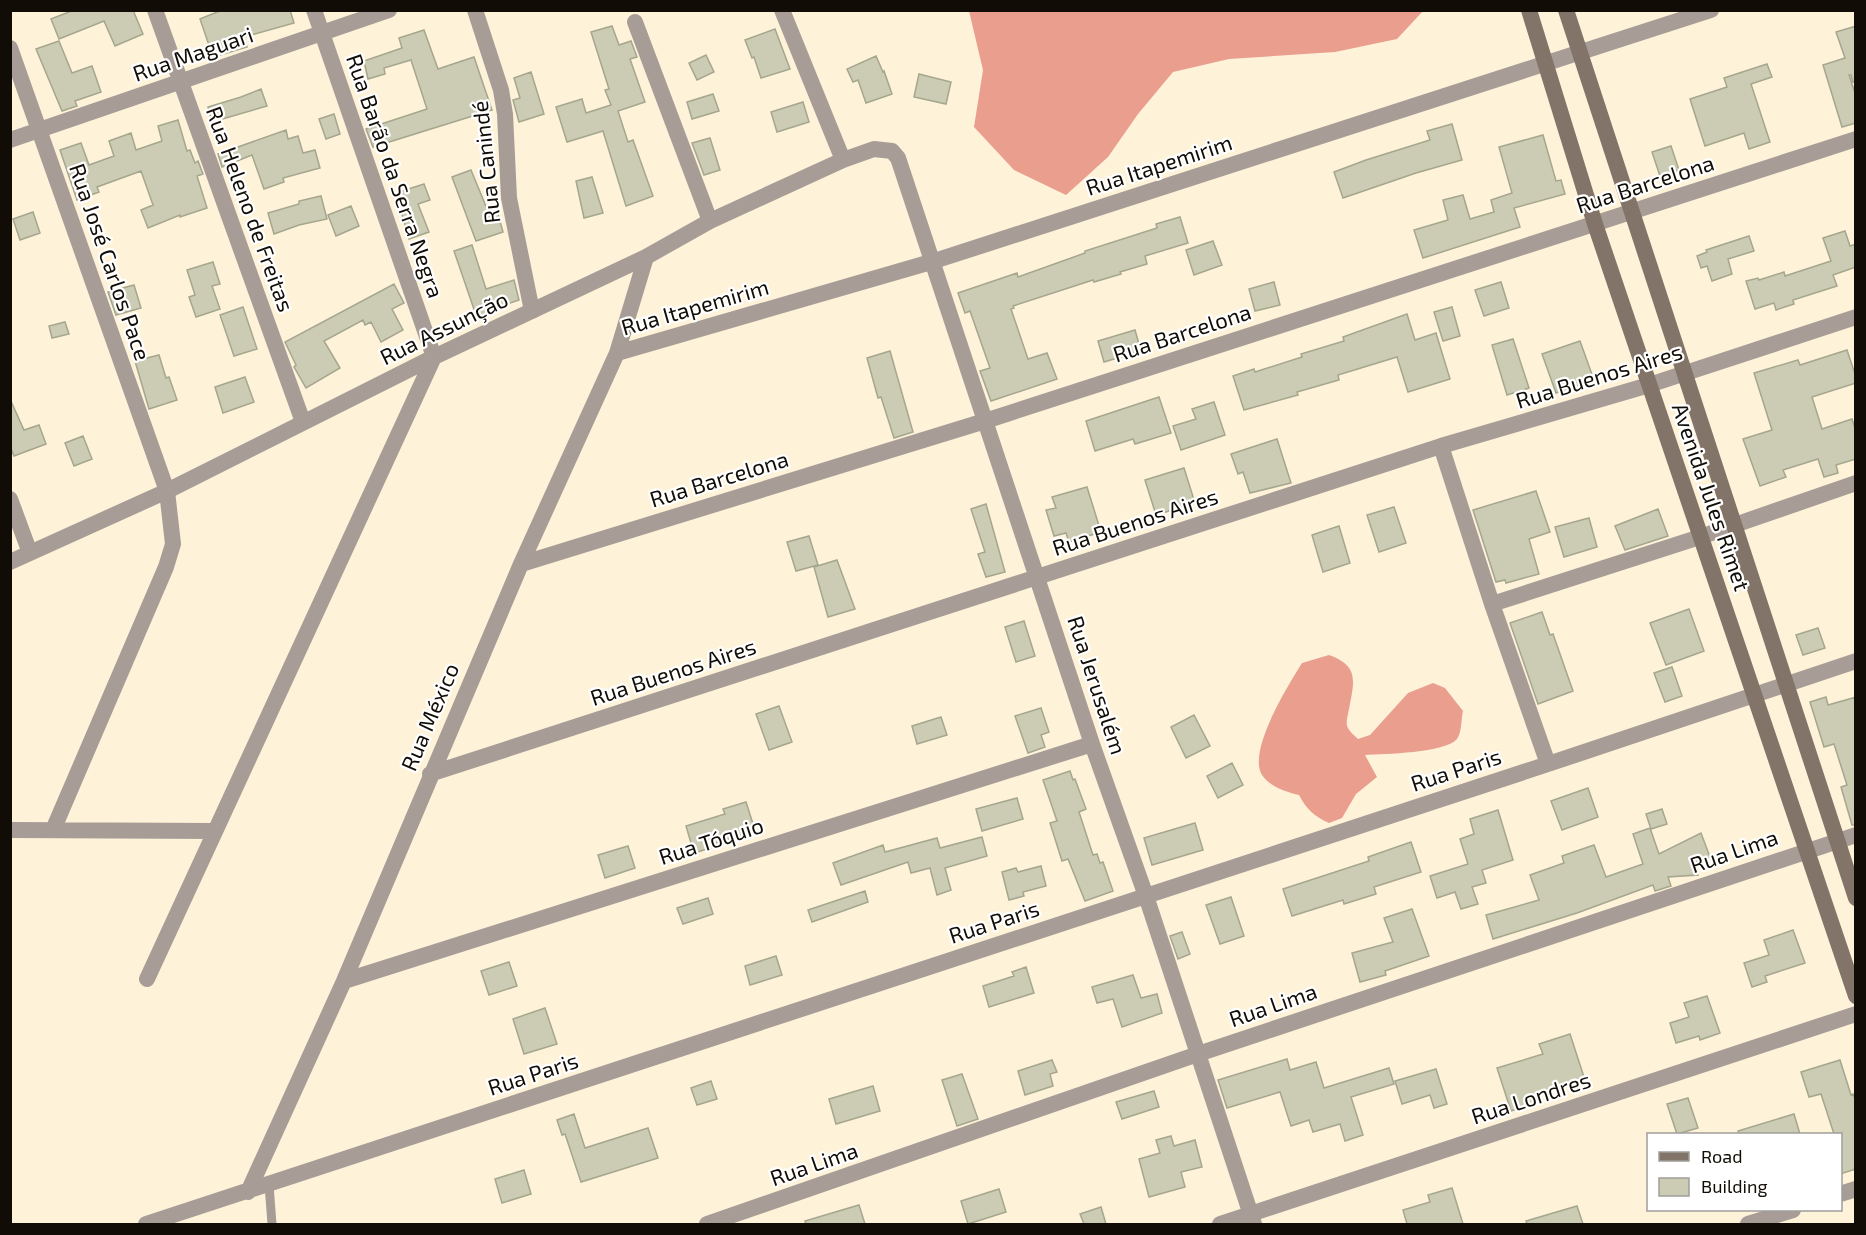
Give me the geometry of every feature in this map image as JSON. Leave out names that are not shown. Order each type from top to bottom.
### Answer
[{"type":"main road","name":"Avenida Jules Rimet","points":[[1529,10],[1595,224],[1856,996]]},
{"type":"main road","name":"Avenida Jules Rimet","points":[[1566,10],[1856,898]]},
{"type":"street","name":"Rua Heleno de Freitas","points":[[155,10],[303,422]]},
{"type":"street","name":"Rua Barão da Serra Negra","points":[[314,10],[434,357]]},
{"type":"street","name":"Rua Maguari","points":[[10,140],[389,10]]},
{"type":"street","name":"Rua Canindé","points":[[475,10],[501,90],[505,114],[509,198],[531,311]]},
{"type":"street","points":[[782,10],[843,160]]},
{"type":"street","name":"Rua Itapemirim","points":[[617,353],[931,262],[1712,10]]},
{"type":"street","points":[[635,21],[710,220]]},
{"type":"street","name":"Rua José Carlos Pace","points":[[10,48],[167,491],[174,544],[53,830]]},
{"type":"street","name":"Rua Barcelona","points":[[521,564],[985,421],[1856,139]]},
{"type":"street","name":"Rua Assunção","points":[[10,562],[167,491],[434,357],[645,257],[710,220],[843,160],[874,149],[892,151],[898,158]]},
{"type":"street","name":"Rua Jerusalém","points":[[898,158],[1092,744],[1146,896],[1252,1220]]},
{"type":"street","name":"Rua México","points":[[248,1192],[344,981],[521,564],[617,353],[645,257]]},
{"type":"street","name":"Rua Buenos Aires","points":[[430,774],[1441,446],[1649,385],[1856,317]]},
{"type":"street","points":[[147,979],[434,357]]},
{"type":"street","points":[[1441,446],[1492,604],[1548,764]]},
{"type":"street","points":[[1492,604],[1701,537],[1856,483]]},
{"type":"street","points":[[10,499],[30,553]]},
{"type":"street","name":"Rua Paris","points":[[146,1224],[1856,661]]},
{"type":"street","name":"Rua Tóquio","points":[[344,981],[1092,744]]},
{"type":"street","points":[[10,830],[214,831]]},
{"type":"street","name":"Rua Lima","points":[[707,1224],[1198,1054],[1856,835]]},
{"type":"street","name":"Rua Londres","points":[[1220,1224],[1252,1220],[1856,1014]]},
{"type":"street","points":[[1748,1224],[1787,1211]]},
{"type":"lane","points":[[269,1185],[272,1224]]},
{"type":"shaded area","points":[[969,11],[1423,11],[1397,39],[1335,52],[1229,59],[1173,72],[1138,114],[1108,157],[1066,195],[1014,170],[974,127],[983,70]]},
{"type":"shaded area","points":[[1329,655],[1346,664],[1350,670],[1353,683],[1347,724],[1358,739],[1370,735],[1408,693],[1433,683],[1445,688],[1463,711],[1459,736],[1450,744],[1414,752],[1365,755],[1377,777],[1356,794],[1342,818],[1329,823],[1311,812],[1299,795],[1284,791],[1269,783],[1262,775],[1259,764],[1260,750],[1272,718],[1302,663]]},
{"type":"building","points":[[74,10],[133,10],[143,34],[115,46],[104,21],[59,39],[51,19]]},
{"type":"building","points":[[222,10],[290,10],[294,23],[244,37],[247,47],[213,57],[200,19]]},
{"type":"building","points":[[612,26],[619,45],[631,41],[637,57],[630,59],[645,102],[618,111],[628,142],[633,140],[653,196],[626,206],[603,131],[567,142],[556,107],[582,99],[586,113],[611,105],[605,90],[609,89],[591,32]]},
{"type":"building","points":[[1856,26],[1856,82],[1853,82],[1849,75],[1856,96],[1856,123],[1842,127],[1823,65],[1845,58],[1836,32]]},
{"type":"building","points":[[775,29],[790,69],[761,78],[745,40]]},
{"type":"building","points":[[424,30],[438,69],[474,57],[492,110],[373,147],[366,129],[427,109],[411,60],[384,68],[385,74],[368,79],[364,61],[402,48],[399,38]]},
{"type":"building","points":[[59,41],[72,73],[92,66],[101,92],[75,101],[77,106],[62,111],[36,49]]},
{"type":"building","points":[[706,55],[714,72],[697,80],[689,63]]},
{"type":"building","points":[[876,56],[892,94],[866,103],[858,80],[853,82],[847,69]]},
{"type":"building","points":[[1767,64],[1772,77],[1751,84],[1770,142],[1749,149],[1744,133],[1705,146],[1690,99],[1727,87],[1724,78]]},
{"type":"building","points":[[531,72],[544,114],[519,122],[513,100],[520,98],[514,78]]},
{"type":"building","points":[[919,74],[951,82],[946,104],[914,97]]},
{"type":"building","points":[[261,89],[267,106],[212,122],[208,107]]},
{"type":"building","points":[[713,94],[719,111],[692,119],[687,102]]},
{"type":"building","points":[[803,102],[809,122],[777,132],[771,112]]},
{"type":"building","points":[[334,114],[340,134],[326,139],[319,119]]},
{"type":"building","points":[[178,120],[187,151],[190,150],[195,163],[198,161],[203,174],[197,176],[207,208],[180,217],[180,215],[148,228],[141,210],[153,205],[141,171],[97,187],[99,192],[77,200],[60,150],[81,143],[89,165],[114,156],[109,141],[131,133],[136,150],[162,141],[158,126]]},
{"type":"building","points":[[1452,124],[1462,160],[1343,198],[1334,172],[1430,140],[1427,131]]},
{"type":"building","points":[[286,130],[288,139],[298,136],[303,153],[315,150],[320,168],[283,178],[284,182],[264,189],[252,155],[222,167],[218,154]]},
{"type":"building","points":[[1543,135],[1556,181],[1561,180],[1565,194],[1514,208],[1520,227],[1423,258],[1414,230],[1448,220],[1443,200],[1463,195],[1470,219],[1494,212],[1491,200],[1512,193],[1499,147]]},
{"type":"building","points":[[710,138],[720,170],[704,175],[692,143]]},
{"type":"building","points":[[1671,146],[1679,170],[1660,176],[1652,152]]},
{"type":"building","points":[[471,170],[490,216],[498,214],[503,232],[476,241],[452,177]]},
{"type":"building","points":[[592,177],[603,213],[584,218],[576,181]]},
{"type":"building","points":[[424,184],[430,200],[418,204],[429,232],[409,239],[396,193]]},
{"type":"building","points":[[321,196],[327,219],[299,225],[274,234],[268,213],[299,204],[299,201]]},
{"type":"building","points":[[351,206],[359,226],[336,236],[328,215]]},
{"type":"building","points":[[33,212],[40,233],[20,240],[13,219]]},
{"type":"building","points":[[1180,217],[1188,243],[1145,256],[1147,264],[1120,272],[1121,274],[1094,282],[1093,280],[1013,306],[1014,308],[1011,309],[1028,359],[1047,353],[1057,379],[991,401],[980,371],[990,368],[970,311],[965,313],[958,293],[1017,273],[1018,277],[1085,253],[1085,251],[1157,228],[1156,224]]},
{"type":"building","points":[[1845,231],[1850,246],[1856,244],[1856,267],[1833,275],[1837,286],[1793,300],[1794,304],[1776,310],[1774,303],[1755,309],[1746,281],[1758,278],[1759,280],[1784,272],[1785,276],[1831,261],[1823,238]]},
{"type":"building","points":[[1749,236],[1754,251],[1728,259],[1732,274],[1712,281],[1707,266],[1701,268],[1697,256],[1707,252],[1706,250]]},
{"type":"building","points":[[1213,241],[1222,265],[1194,275],[1186,250]]},
{"type":"building","points":[[472,245],[486,289],[514,280],[519,300],[493,309],[494,313],[477,318],[454,251]]},
{"type":"building","points":[[213,262],[220,284],[212,286],[220,309],[196,317],[189,297],[195,295],[187,270]]},
{"type":"building","points":[[1274,282],[1280,305],[1255,311],[1249,289]]},
{"type":"building","points":[[1501,282],[1509,308],[1484,316],[1475,290]]},
{"type":"building","points":[[394,284],[404,303],[392,309],[403,330],[381,342],[371,322],[365,325],[363,320],[324,341],[340,368],[306,388],[294,367],[296,365],[285,342]]},
{"type":"building","points":[[134,285],[141,308],[116,315],[108,292]]},
{"type":"building","points":[[243,307],[257,349],[234,356],[220,315]]},
{"type":"building","points":[[1452,307],[1460,336],[1443,341],[1434,312]]},
{"type":"building","points":[[1407,314],[1415,340],[1436,333],[1450,379],[1408,392],[1397,357],[1338,375],[1339,380],[1297,392],[1298,395],[1244,410],[1233,376],[1254,369],[1255,372],[1302,357],[1301,354],[1344,341],[1343,337]]},
{"type":"building","points":[[65,322],[69,334],[52,338],[49,326]]},
{"type":"building","points":[[1135,330],[1141,351],[1104,362],[1098,341]]},
{"type":"building","points":[[1513,339],[1529,388],[1507,395],[1492,345]]},
{"type":"building","points":[[1580,341],[1594,380],[1556,393],[1542,354]]},
{"type":"building","points":[[1847,350],[1856,383],[1812,397],[1822,429],[1852,419],[1856,431],[1856,459],[1836,465],[1838,473],[1824,477],[1818,459],[1783,470],[1786,477],[1760,486],[1743,439],[1772,430],[1754,373],[1798,360],[1800,365]]},
{"type":"building","points":[[890,351],[913,432],[894,438],[881,397],[878,398],[867,358]]},
{"type":"building","points":[[159,355],[166,378],[169,377],[177,400],[149,409],[135,361]]},
{"type":"building","points":[[245,377],[254,402],[223,413],[215,387]]},
{"type":"building","points":[[1159,397],[1171,433],[1135,444],[1133,439],[1095,451],[1086,421]]},
{"type":"building","points":[[10,399],[24,430],[39,425],[46,444],[14,456],[10,446]]},
{"type":"building","points":[[1214,402],[1225,435],[1181,450],[1173,426],[1196,419],[1192,409]]},
{"type":"building","points":[[83,436],[92,459],[74,466],[65,443]]},
{"type":"building","points":[[1277,439],[1291,483],[1250,493],[1243,472],[1238,474],[1231,454]]},
{"type":"building","points":[[1184,468],[1195,503],[1156,515],[1145,480]]},
{"type":"building","points":[[1087,487],[1101,532],[1069,542],[1066,533],[1054,536],[1046,510],[1056,508],[1052,497]]},
{"type":"building","points":[[1536,491],[1550,532],[1529,539],[1539,574],[1506,583],[1505,580],[1496,582],[1473,510]]},
{"type":"building","points":[[986,504],[1005,572],[986,577],[978,554],[985,552],[971,509]]},
{"type":"building","points":[[1394,507],[1406,543],[1379,552],[1367,515]]},
{"type":"building","points":[[1658,509],[1668,536],[1625,550],[1615,526]]},
{"type":"building","points":[[1589,518],[1597,547],[1564,557],[1555,527]]},
{"type":"building","points":[[1339,526],[1350,563],[1323,572],[1312,535]]},
{"type":"building","points":[[809,536],[818,565],[796,571],[787,542]]},
{"type":"building","points":[[837,560],[855,609],[828,617],[814,567]]},
{"type":"building","points":[[1689,609],[1704,651],[1666,665],[1650,623]]},
{"type":"building","points":[[1542,612],[1550,635],[1553,634],[1573,691],[1538,704],[1510,623]]},
{"type":"building","points":[[1024,621],[1035,656],[1016,662],[1005,627]]},
{"type":"building","points":[[1818,628],[1825,648],[1803,655],[1796,635]]},
{"type":"building","points":[[1672,667],[1682,696],[1665,702],[1654,673]]},
{"type":"building","points":[[1826,697],[1828,705],[1856,697],[1856,825],[1852,825],[1841,787],[1847,785],[1834,744],[1824,747],[1810,702]]},
{"type":"building","points":[[779,706],[792,742],[769,750],[756,714]]},
{"type":"building","points":[[1041,708],[1049,732],[1041,735],[1045,747],[1028,753],[1015,716]]},
{"type":"building","points":[[1194,715],[1210,746],[1186,758],[1171,727]]},
{"type":"building","points":[[941,717],[947,735],[917,744],[912,726]]},
{"type":"building","points":[[1232,763],[1243,785],[1218,798],[1207,776]]},
{"type":"building","points":[[1070,771],[1086,809],[1079,812],[1093,855],[1097,854],[1100,863],[1103,862],[1113,891],[1085,901],[1068,859],[1062,861],[1050,823],[1057,821],[1043,780]]},
{"type":"building","points":[[1588,788],[1598,817],[1562,830],[1551,801]]},
{"type":"building","points":[[1017,798],[1023,819],[982,831],[976,809]]},
{"type":"building","points":[[746,802],[755,830],[694,853],[686,826],[725,814],[723,809]]},
{"type":"building","points":[[1662,809],[1667,824],[1651,829],[1646,814]]},
{"type":"building","points":[[1498,810],[1513,860],[1482,870],[1486,883],[1472,887],[1478,904],[1461,909],[1455,892],[1437,898],[1430,876],[1468,864],[1460,839],[1474,834],[1470,819]]},
{"type":"building","points":[[1195,823],[1203,850],[1152,865],[1144,838]]},
{"type":"building","points":[[1650,828],[1659,854],[1701,833],[1710,857],[1692,864],[1698,875],[1668,877],[1671,886],[1655,891],[1653,885],[1577,913],[1493,939],[1486,915],[1539,900],[1530,875],[1564,863],[1562,856],[1594,845],[1606,877],[1643,864],[1633,834]]},
{"type":"building","points":[[982,837],[987,856],[945,868],[951,890],[937,895],[930,868],[911,873],[908,862],[841,885],[833,863],[883,845],[885,852],[937,838],[940,848]]},
{"type":"building","points":[[1411,842],[1421,872],[1374,887],[1376,894],[1344,904],[1343,900],[1292,916],[1283,889],[1369,861],[1368,857]]},
{"type":"building","points":[[628,846],[635,868],[605,878],[598,855]]},
{"type":"building","points":[[1041,866],[1046,886],[1023,892],[1024,896],[1009,900],[1002,872],[1016,868],[1018,872]]},
{"type":"building","points":[[865,891],[868,902],[812,922],[808,910]]},
{"type":"building","points":[[1231,897],[1244,936],[1220,944],[1206,905]]},
{"type":"building","points":[[708,898],[713,914],[683,924],[677,908]]},
{"type":"building","points":[[1412,909],[1429,956],[1385,971],[1386,975],[1360,982],[1352,953],[1393,942],[1384,918]]},
{"type":"building","points":[[1793,930],[1805,963],[1765,976],[1767,982],[1752,987],[1744,963],[1769,955],[1764,940]]},
{"type":"building","points":[[1182,932],[1190,954],[1178,959],[1170,936]]},
{"type":"building","points":[[776,956],[782,975],[750,985],[745,966]]},
{"type":"building","points":[[509,962],[517,986],[489,995],[481,971]]},
{"type":"building","points":[[1026,967],[1034,993],[989,1007],[983,986],[1014,976],[1012,972]]},
{"type":"building","points":[[1133,975],[1141,998],[1157,994],[1162,1013],[1122,1027],[1113,999],[1097,1003],[1092,987]]},
{"type":"building","points":[[1707,996],[1720,1033],[1700,1040],[1699,1036],[1676,1043],[1670,1023],[1689,1017],[1684,1003]]},
{"type":"building","points":[[545,1008],[557,1044],[524,1054],[513,1019]]},
{"type":"building","points":[[1570,1034],[1584,1077],[1539,1092],[1542,1101],[1511,1111],[1497,1068],[1543,1054],[1539,1044]]},
{"type":"building","points":[[1287,1059],[1290,1070],[1316,1062],[1324,1088],[1389,1068],[1394,1084],[1351,1097],[1363,1135],[1345,1141],[1340,1124],[1313,1132],[1309,1120],[1291,1126],[1280,1092],[1227,1108],[1218,1080]]},
{"type":"building","points":[[1052,1060],[1057,1072],[1050,1074],[1053,1086],[1025,1095],[1018,1071]]},
{"type":"building","points":[[1840,1060],[1851,1095],[1853,1094],[1856,1101],[1856,1169],[1842,1173],[1842,1133],[1834,1133],[1821,1094],[1809,1097],[1801,1072]]},
{"type":"building","points":[[1436,1069],[1447,1104],[1434,1108],[1430,1095],[1402,1104],[1395,1081]]},
{"type":"building","points":[[962,1074],[978,1119],[957,1126],[942,1080]]},
{"type":"building","points":[[711,1081],[717,1099],[697,1105],[691,1088]]},
{"type":"building","points":[[873,1086],[880,1111],[836,1124],[829,1099]]},
{"type":"building","points":[[1154,1091],[1159,1107],[1122,1119],[1116,1102]]},
{"type":"building","points":[[1688,1098],[1698,1128],[1677,1133],[1667,1104]]},
{"type":"building","points":[[574,1114],[585,1148],[648,1128],[658,1158],[581,1182],[565,1134],[562,1135],[557,1120]]},
{"type":"building","points":[[1794,1114],[1800,1133],[1739,1133],[1738,1131]]},
{"type":"building","points":[[1171,1136],[1174,1146],[1195,1140],[1202,1167],[1181,1172],[1185,1187],[1149,1197],[1139,1159],[1160,1153],[1156,1140]]},
{"type":"building","points":[[524,1170],[531,1194],[502,1203],[495,1179]]},
{"type":"building","points":[[1452,1188],[1463,1224],[1407,1224],[1403,1210],[1430,1202],[1428,1195]]},
{"type":"building","points":[[999,1189],[1006,1212],[968,1224],[961,1201]]},
{"type":"building","points":[[859,1205],[865,1224],[806,1224],[805,1221]]},
{"type":"building","points":[[1577,1206],[1583,1224],[1527,1224],[1526,1221]]},
{"type":"building","points":[[1101,1207],[1106,1224],[1084,1224],[1080,1214]]}]
